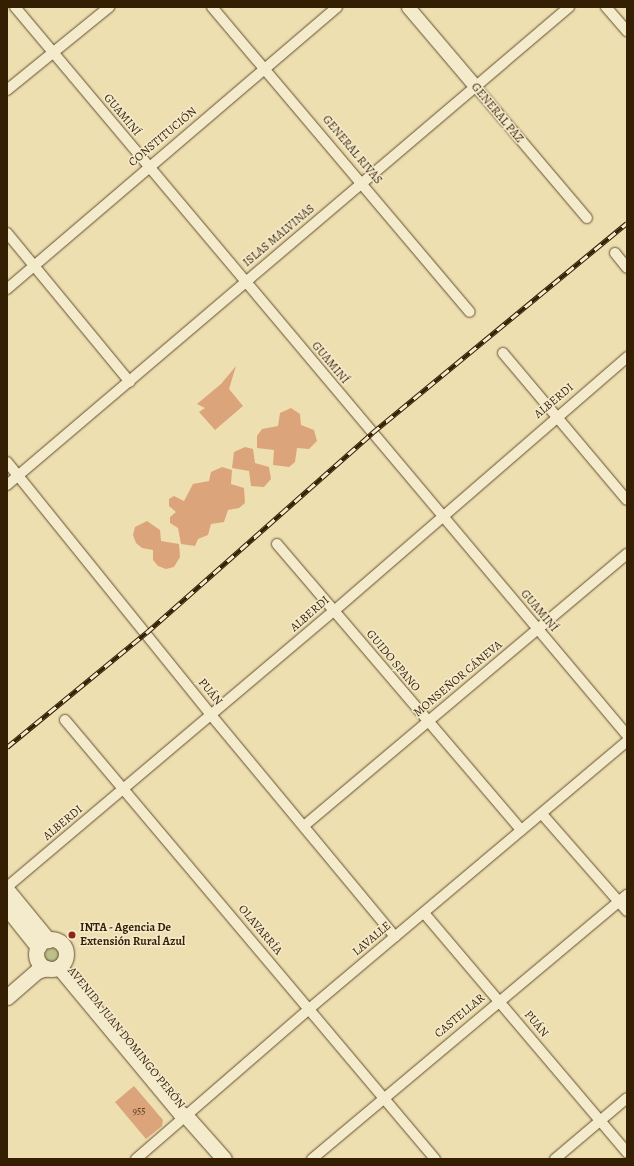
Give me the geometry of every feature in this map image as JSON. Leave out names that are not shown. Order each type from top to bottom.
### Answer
[{"type":"main road","name":"AVENIDA JUAN DOMINGO PERÓN","points":[[7,890],[49,957]]},
{"type":"main road","name":"AVENIDA JUAN DOMINGO PERÓN","points":[[7,908],[181,1114],[186,1116],[224,1159]]},
{"type":"main road","points":[[7,987],[49,957]]},
{"type":"main road","points":[[7,996],[37,971],[49,957]]},
{"type":"street","name":"GUAMINÍ","points":[[15,7],[244,282],[627,735]]},
{"type":"street","points":[[7,90],[109,7]]},
{"type":"street","name":"GENERAL RIVAS","points":[[212,7],[362,182],[470,312]]},
{"type":"street","name":"CONSTITUCIÓN","points":[[7,289],[337,7]]},
{"type":"street","name":"GENERAL PAZ","points":[[408,7],[587,218]]},
{"type":"street","name":"ISLAS MALVINAS","points":[[7,485],[130,382],[244,282],[570,7]]},
{"type":"street","points":[[606,7],[627,31]]},
{"type":"street","points":[[7,233],[130,382]]},
{"type":"street","points":[[614,253],[627,268]]},
{"type":"street","points":[[503,353],[627,500]]},
{"type":"street","name":"ALBERDI","points":[[7,887],[334,611],[556,416],[627,357]]},
{"type":"street","name":"PUÁN","points":[[7,462],[211,715],[305,825],[395,936]]},
{"type":"street","name":"GUIDO SPANO","points":[[277,544],[427,722],[521,830]]},
{"type":"street","name":"MONSEÑOR CÁNEVA","points":[[305,825],[627,554]]},
{"type":"street","name":"OLAVARRÍA","points":[[65,720],[124,788],[309,1009],[382,1099],[435,1159]]},
{"type":"street","name":"LAVALLE","points":[[136,1159],[309,1009],[627,741]]},
{"type":"street","points":[[542,814],[627,911]]},
{"type":"street","name":"CASTELLAR","points":[[312,1159],[499,1000],[627,894]]},
{"type":"street","name":"PUÁN","points":[[424,913],[627,1152]]},
{"type":"street","points":[[554,1159],[627,1098]]},
{"type":"green space","points":[[49,948],[55,948],[59,952],[59,958],[55,962],[49,962],[45,958],[45,952]]},
{"type":"building","points":[[236,366],[229,389],[243,406],[215,430],[199,412],[205,408],[197,404],[221,384]]},
{"type":"building","points":[[291,408],[300,414],[301,425],[314,430],[317,441],[309,449],[297,448],[295,462],[289,467],[273,465],[274,450],[257,448],[257,436],[262,429],[278,426],[280,413]]},
{"type":"building","points":[[245,447],[253,449],[255,463],[269,467],[271,479],[264,487],[251,486],[249,471],[232,468],[234,452]]},
{"type":"building","points":[[222,467],[232,470],[231,484],[244,488],[245,503],[239,508],[228,510],[224,522],[211,524],[208,535],[198,539],[195,546],[181,544],[178,528],[170,523],[170,517],[176,512],[169,506],[169,499],[174,496],[184,501],[193,484],[209,481],[211,472]]},
{"type":"building","points":[[147,521],[160,530],[161,541],[179,544],[180,557],[174,567],[166,569],[158,566],[153,560],[153,550],[142,548],[136,543],[133,535],[135,527]]},
{"type":"building","points":[[134,1086],[163,1120],[162,1126],[146,1139],[115,1102]]},
{"type":"railway","points":[[7,747],[146,633],[372,433],[627,223]]},
{"type":"place","name":"INTA - Agencia De Extensión Rural Azul","points":[[72,935]]}]
